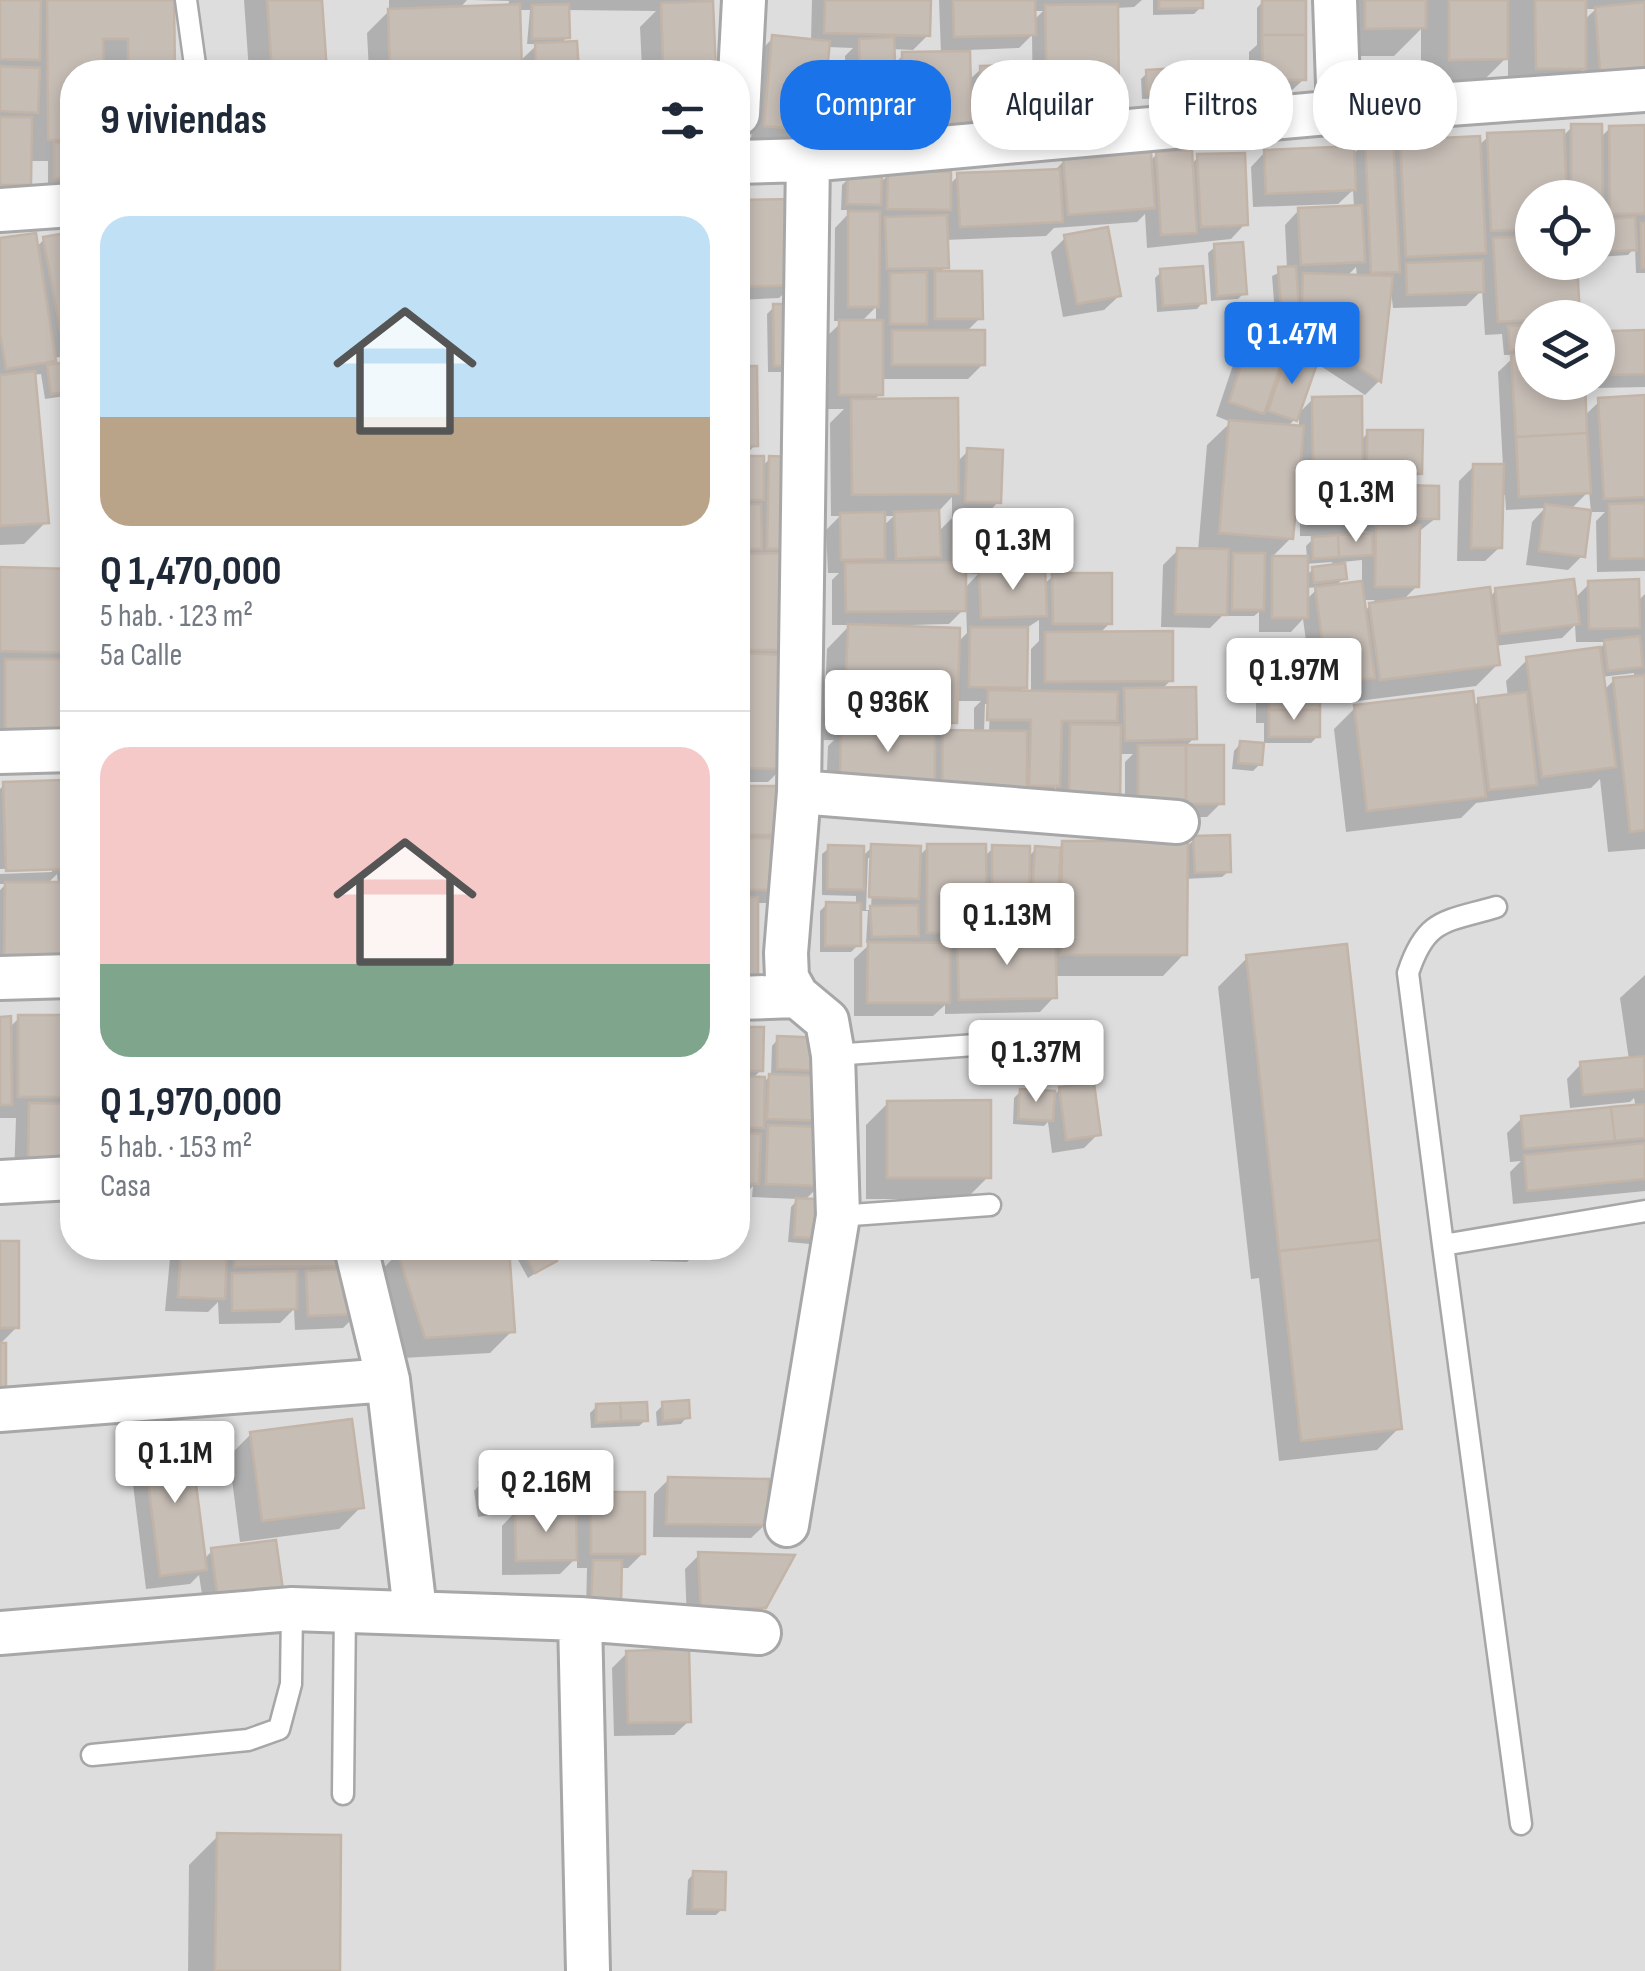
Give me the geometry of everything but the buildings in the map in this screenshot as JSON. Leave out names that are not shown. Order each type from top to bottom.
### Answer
[{"type":"street","points":[[741,60],[744,0]]},
{"type":"street","points":[[1335,0],[1337,60]]},
{"type":"street","points":[[1457,104],[1645,90]]},
{"type":"street","points":[[750,162],[808,160],[1313,114]]},
{"type":"street","points":[[786,1525],[838,1216],[833,1055],[827,1021],[797,996],[787,978],[786,954],[799,792],[808,160]]},
{"type":"street","points":[[0,210],[60,206]]},
{"type":"street","points":[[0,752],[60,750]]},
{"type":"street","points":[[799,792],[1177,822]]},
{"type":"street","points":[[0,978],[60,976]]},
{"type":"street","points":[[750,998],[797,996]]},
{"type":"street","points":[[0,1182],[60,1179]]},
{"type":"street","points":[[359,1260],[388,1380],[415,1610]]},
{"type":"street","points":[[0,1410],[388,1380]]},
{"type":"street","points":[[0,1633],[292,1608],[415,1610],[759,1633]]},
{"type":"street","points":[[580,1619],[588,1971]]},
{"type":"lane","points":[[186,0],[194,60]]},
{"type":"lane","points":[[1496,907],[1431,925],[1417,946],[1408,973],[1520,1824]]},
{"type":"lane","points":[[833,1055],[1060,1039]]},
{"type":"lane","points":[[838,1216],[990,1205]]},
{"type":"lane","points":[[1443,1245],[1645,1211]]},
{"type":"lane","points":[[92,1755],[248,1740],[279,1729],[292,1684],[292,1608]]},
{"type":"lane","points":[[343,1794],[345,1609]]},
{"type":"shaded area","points":[[0,0],[1645,0],[1645,1971],[0,1971]]}]
